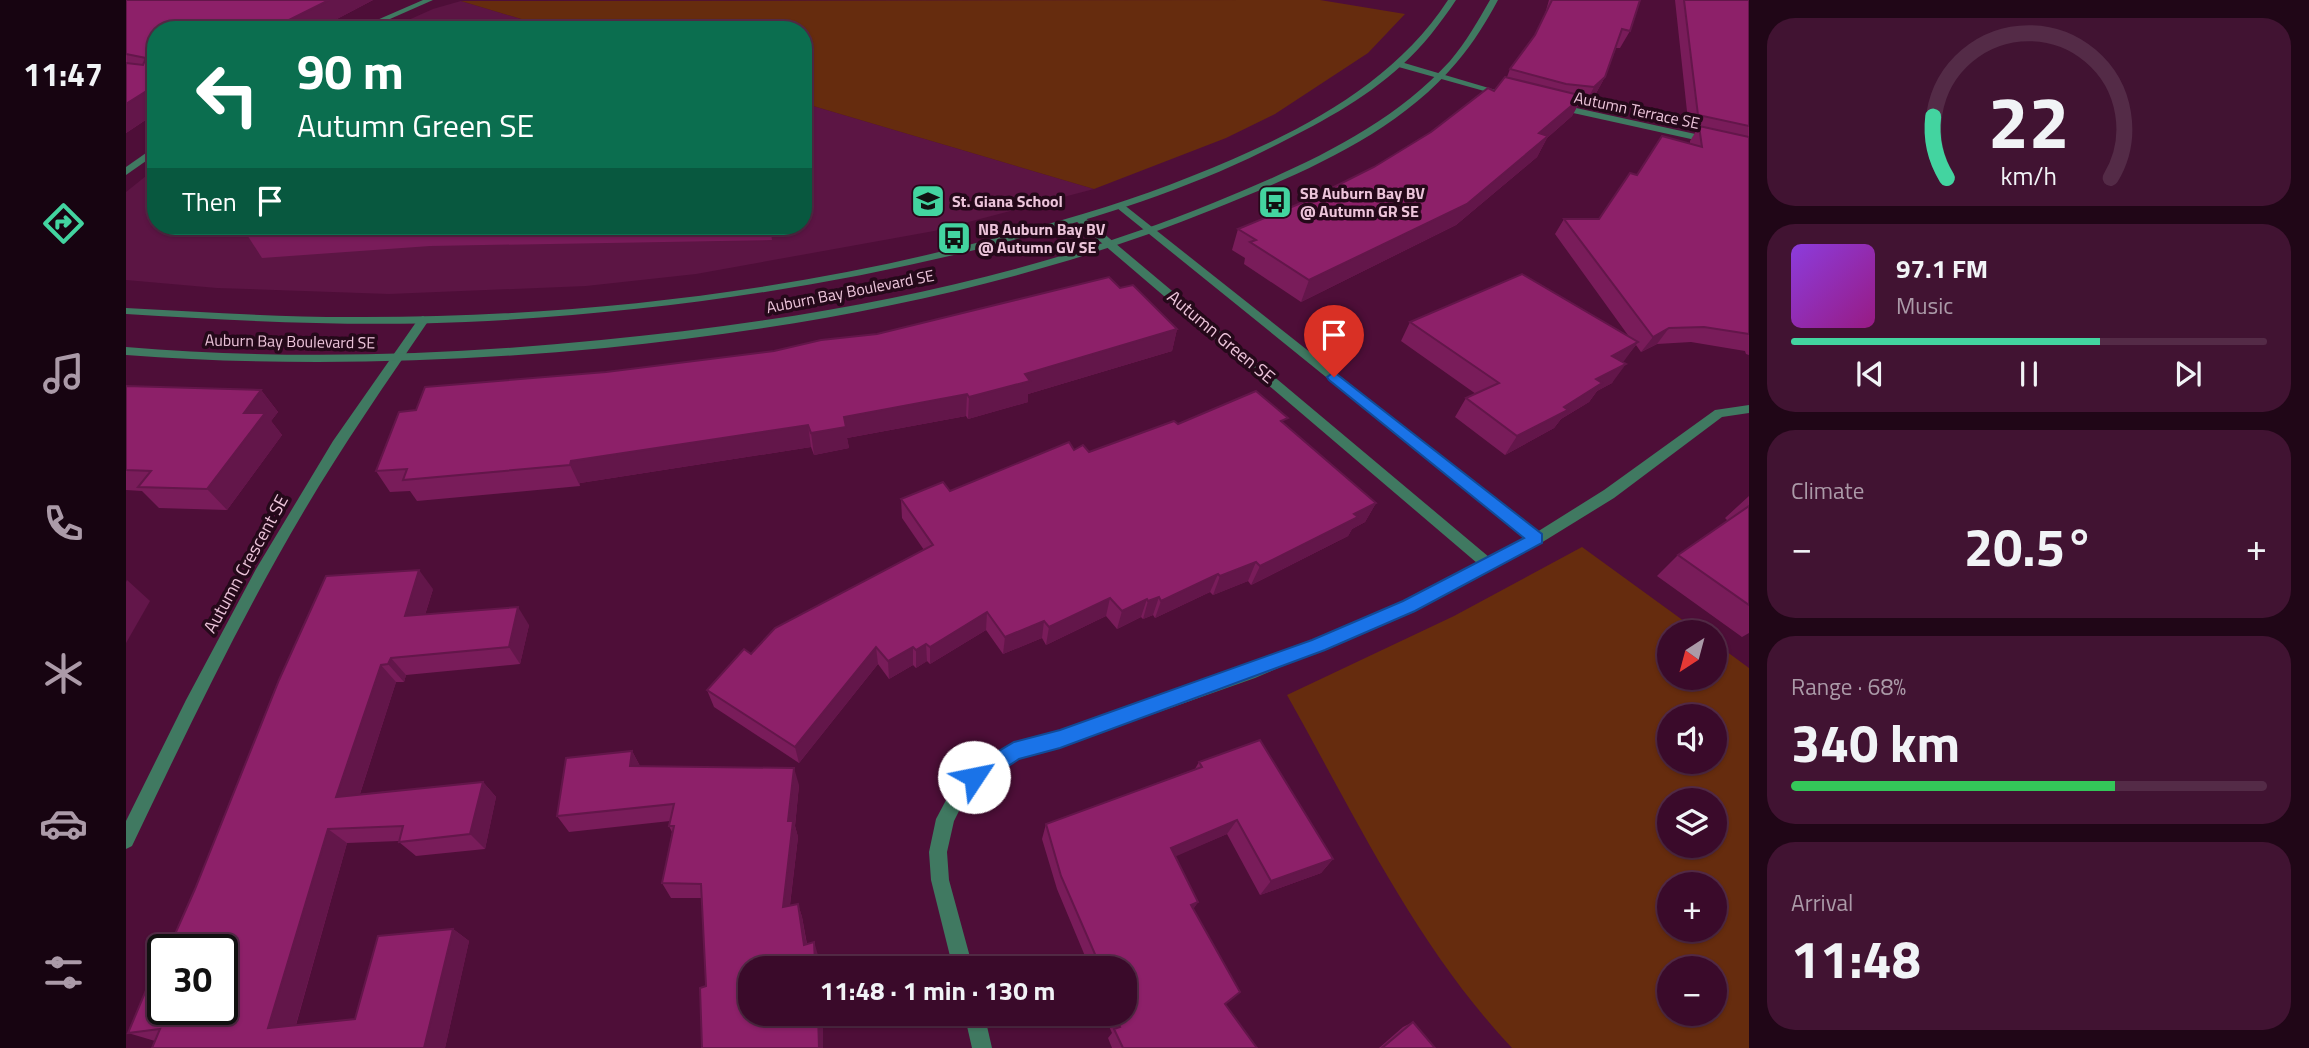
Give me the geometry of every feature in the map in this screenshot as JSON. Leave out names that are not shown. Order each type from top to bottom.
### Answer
[{"type":"street","points":[[379,21],[429,0]]},
{"type":"street","name":"Auburn Bay Boulevard SE","points":[[126,311],[289,321],[423,320],[624,307],[796,284],[905,263],[1080,219],[1222,168],[1298,131],[1349,101],[1420,44],[1452,0]]},
{"type":"street","name":"Auburn Bay Boulevard SE","points":[[126,351],[265,358],[395,358],[511,352],[700,334],[850,309],[952,287],[1150,230],[1236,198],[1332,152],[1378,123],[1439,76],[1479,31],[1494,0]]},
{"type":"street","points":[[1398,64],[1517,97]]},
{"type":"street","name":"Autumn Terrace SE","points":[[1542,103],[1724,143]]},
{"type":"street","points":[[126,172],[147,156]]},
{"type":"street","points":[[1120,206],[1536,539]]},
{"type":"street","name":"Autumn Green SE","points":[[1080,219],[1488,564]]},
{"type":"street","name":"Autumn Crescent SE","points":[[126,841],[177,731],[263,569],[335,446],[423,320]]},
{"type":"street","points":[[960,956],[940,880],[938,852],[945,819],[959,793],[989,765],[1014,751],[1060,739],[1260,668],[1409,606],[1536,539],[1609,494],[1719,413],[1749,409]]},
{"type":"street","points":[[977,1026],[982,1048]]},
{"type":"shaded area","points":[[1320,0],[1405,14],[1368,53],[1275,114],[1226,138],[1094,189],[812,106],[812,21],[528,21],[461,1]]},
{"type":"shaded area","points":[[461,1],[528,21],[406,21]]},
{"type":"shaded area","name":"St. Giana School","points":[[812,106],[1094,189],[934,231],[696,274],[586,286],[389,294],[217,288],[126,280],[126,192],[147,175],[147,235],[812,235]]},
{"type":"shaded area","points":[[1582,547],[1682,620],[1657,620],[1657,690],[1727,690],[1727,652],[1749,668],[1749,1048],[1512,1048],[1446,967],[1417,923],[1389,879],[1287,695],[1454,616]]},
{"type":"building","points":[[126,0],[329,0],[287,21],[147,21],[147,91],[126,104],[126,63],[143,65],[146,58],[126,54]]},
{"type":"building","points":[[1552,0],[1640,0],[1630,31],[1622,29],[1605,77],[1594,87],[1566,84],[1510,69],[1535,35]]},
{"type":"building","points":[[1684,0],[1749,0],[1749,126],[1698,115]]},
{"type":"building","points":[[1505,77],[1583,96],[1539,133],[1548,136],[1467,204],[1309,280],[1250,242],[1256,240],[1238,229],[1306,201],[1374,167],[1431,132],[1488,88],[1494,91]]},
{"type":"building","points":[[1699,126],[1749,137],[1749,334],[1704,327],[1669,328],[1653,337],[1564,219],[1599,219],[1630,173],[1637,175],[1662,136],[1702,147]]},
{"type":"building","points":[[1522,274],[1638,342],[1612,356],[1626,364],[1596,379],[1602,383],[1564,407],[1568,410],[1517,436],[1466,398],[1499,383],[1410,322]]},
{"type":"building","points":[[1109,277],[1120,288],[1133,285],[1177,329],[1025,374],[1030,381],[969,397],[967,394],[844,417],[846,427],[811,433],[808,425],[571,461],[570,465],[403,480],[407,469],[376,471],[399,412],[416,410],[425,387],[606,372],[774,351],[821,340],[877,334]]},
{"type":"building","points":[[126,386],[261,390],[244,413],[265,413],[207,489],[138,487],[151,471],[126,470]]},
{"type":"building","points":[[1256,391],[1288,418],[1281,421],[1376,503],[1354,514],[1358,517],[1260,566],[1256,562],[1220,576],[1218,574],[1161,601],[1159,597],[1148,601],[1147,599],[1122,611],[1110,598],[1049,627],[1044,621],[1005,637],[987,612],[930,647],[926,644],[916,650],[913,647],[888,661],[876,647],[795,747],[707,690],[744,649],[751,654],[775,628],[933,545],[901,499],[943,482],[950,491],[1069,442],[1074,450],[1083,445],[1089,452],[1174,421],[1178,424]]},
{"type":"building","points":[[1749,506],[1749,605],[1678,555]]},
{"type":"building","points":[[419,570],[405,616],[518,607],[509,647],[391,658],[388,664],[381,665],[336,797],[483,782],[470,834],[399,842],[403,826],[328,829],[268,1028],[355,1019],[378,936],[453,929],[424,1048],[152,1048],[160,1029],[128,1033],[147,988],[147,1025],[238,1025],[238,934],[175,934],[279,680],[326,576]]},
{"type":"building","points":[[1260,740],[1333,859],[1271,881],[1237,820],[1171,848],[1198,902],[1191,905],[1240,992],[1225,1004],[1257,1048],[1123,1048],[1114,1029],[1120,1026],[1137,1026],[1137,956],[1096,956],[1061,876],[1046,824],[1202,767],[1199,762]]},
{"type":"building","points":[[632,751],[630,766],[794,768],[788,821],[793,821],[783,907],[798,904],[804,945],[814,942],[815,956],[738,956],[738,1026],[818,1026],[819,1048],[702,1048],[700,988],[706,986],[701,884],[662,883],[674,826],[669,826],[674,804],[557,816],[566,758]]},
{"type":"building","points":[[1413,1022],[1435,1048],[1382,1048]]},
{"type":"place","name":"St. Giana School","points":[[928,201]]},
{"type":"place","name":"SB Auburn Bay BV @ Autumn GR SE","points":[[1275,202]]},
{"type":"place","name":"NB Auburn Bay BV @ Autumn GV SE","points":[[954,238]]},
{"type":"route","points":[[974,777],[1014,751],[1060,739],[1249,673],[1319,645],[1409,606],[1536,539],[1334,377]]}]
